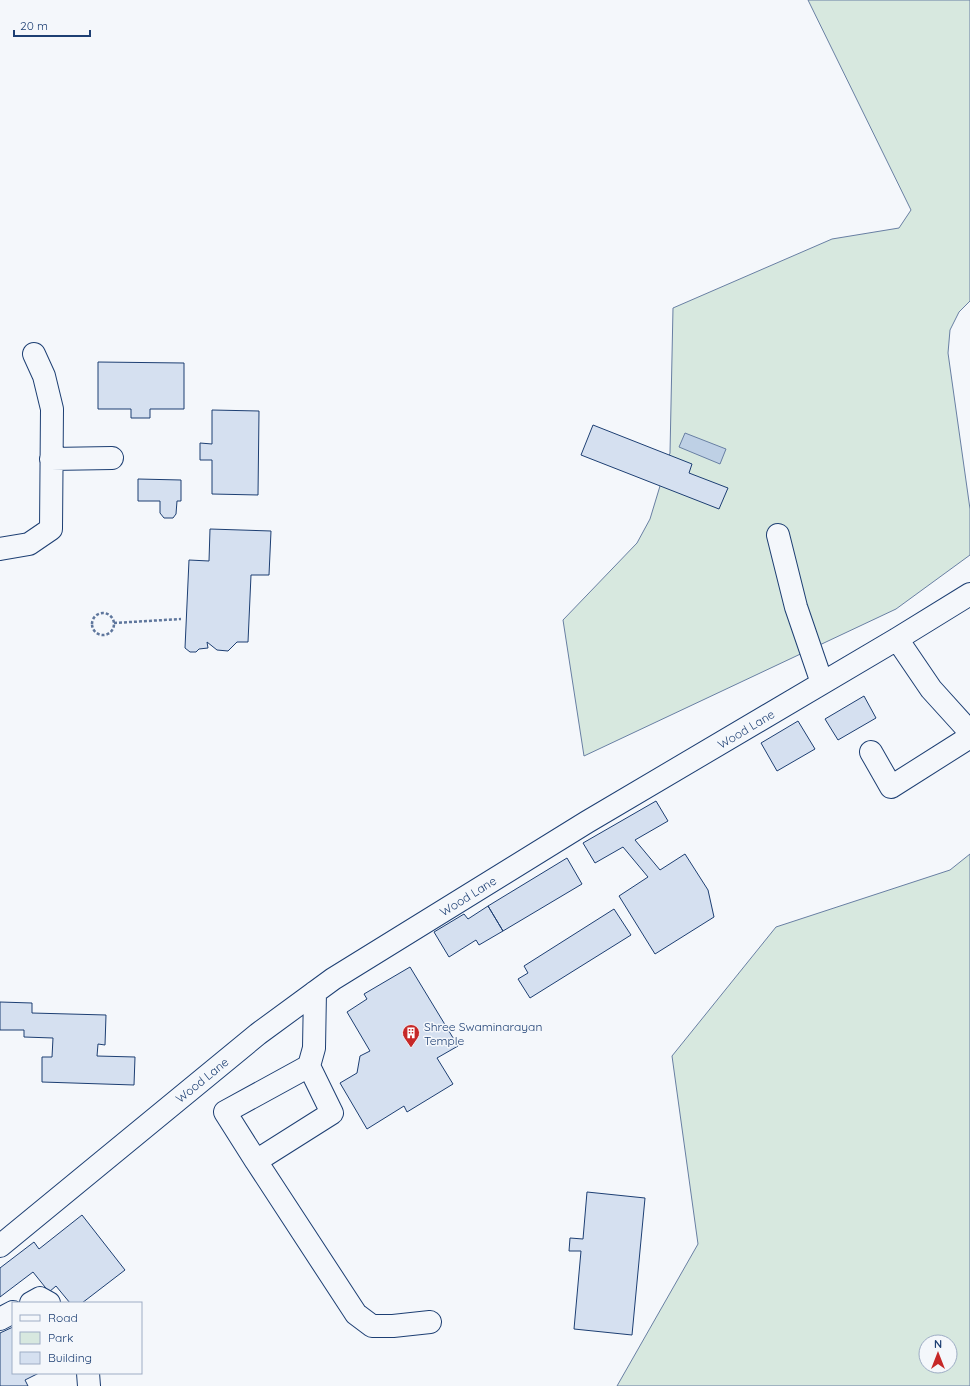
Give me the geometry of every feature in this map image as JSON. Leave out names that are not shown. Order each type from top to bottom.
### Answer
[{"type":"street","points":[[0,549],[28,544],[51,529],[52,410],[44,376],[34,354]]},
{"type":"street","points":[[52,459],[112,458]]},
{"type":"street","points":[[778,535],[796,607],[822,683]]},
{"type":"street","name":"Wood Lane","points":[[0,1246],[258,1034],[333,979],[587,822],[897,639],[970,594]]},
{"type":"street","points":[[897,639],[932,689],[970,732]]},
{"type":"street","points":[[870,752],[891,787],[970,737]]},
{"type":"street","points":[[256,1161],[332,1113],[309,1066],[314,1048],[315,992]]},
{"type":"street","points":[[309,1066],[225,1112],[356,1314],[372,1326],[394,1326],[430,1322]]},
{"type":"street","points":[[33,1302],[40,1298],[47,1302]]},
{"type":"street","points":[[0,1319],[12,1313]]},
{"type":"street","points":[[88,1374],[89,1386]]},
{"type":"path","points":[[102,613],[108,614],[114,623],[113,629],[110,633],[104,635],[98,634],[94,631],[92,625],[96,615],[102,613]]},
{"type":"path","points":[[114,623],[182,619]]},
{"type":"green space","points":[[808,0],[970,0],[970,301],[959,312],[950,330],[948,353],[970,509],[970,555],[896,609],[584,756],[563,620],[637,543],[650,519],[670,453],[673,308],[832,239],[899,228],[911,210]]},
{"type":"green space","points":[[970,854],[970,1386],[617,1386],[698,1244],[672,1056],[776,927],[950,870]]},
{"type":"water","points":[[685,433],[726,449],[720,464],[679,447]]},
{"type":"building","points":[[98,362],[184,363],[184,409],[150,409],[150,418],[131,418],[131,409],[98,409]]},
{"type":"building","points":[[212,410],[259,411],[258,495],[212,494],[212,460],[200,460],[200,443],[212,444]]},
{"type":"building","points":[[593,425],[692,464],[689,473],[728,488],[719,509],[581,455]]},
{"type":"building","points":[[138,479],[181,480],[181,501],[177,501],[176,514],[173,518],[164,518],[160,513],[160,501],[138,501]]},
{"type":"building","points":[[210,529],[271,531],[269,575],[251,575],[248,642],[237,642],[228,651],[217,650],[207,642],[208,648],[199,649],[196,652],[190,652],[185,648],[189,560],[209,561]]},
{"type":"building","points":[[864,696],[876,718],[838,740],[825,719]]},
{"type":"building","points":[[798,721],[815,749],[777,771],[761,743]]},
{"type":"building","points":[[656,801],[668,821],[635,840],[660,870],[685,854],[708,890],[714,917],[655,954],[619,896],[648,877],[623,847],[595,863],[583,843]]},
{"type":"building","points":[[567,858],[582,884],[503,931],[488,906]]},
{"type":"building","points":[[488,906],[503,931],[479,945],[476,940],[449,957],[434,932],[464,914],[468,919]]},
{"type":"building","points":[[614,909],[631,935],[530,998],[518,979],[528,973],[524,966]]},
{"type":"building","name":"Shree Swaminarayan Temple","points":[[410,967],[458,1046],[437,1058],[453,1084],[407,1112],[404,1106],[367,1129],[340,1083],[357,1073],[360,1056],[370,1051],[347,1012],[367,999],[364,994]]},
{"type":"building","points":[[0,1002],[32,1003],[32,1013],[106,1015],[105,1045],[98,1044],[97,1056],[135,1057],[134,1085],[42,1082],[42,1057],[52,1057],[53,1038],[24,1037],[24,1030],[0,1030]]},
{"type":"building","points":[[587,1192],[645,1198],[632,1335],[574,1329],[581,1251],[569,1251],[570,1238],[583,1239]]},
{"type":"building","points":[[82,1215],[125,1270],[83,1302],[69,1302],[56,1286],[49,1292],[33,1272],[0,1297],[0,1268],[34,1242],[39,1249]]},
{"type":"building","points":[[12,1327],[12,1374],[37,1374],[25,1380],[28,1386],[0,1386],[0,1333]]},
{"type":"place","name":"Shree Swaminarayan Temple","points":[[411,1048]]}]
